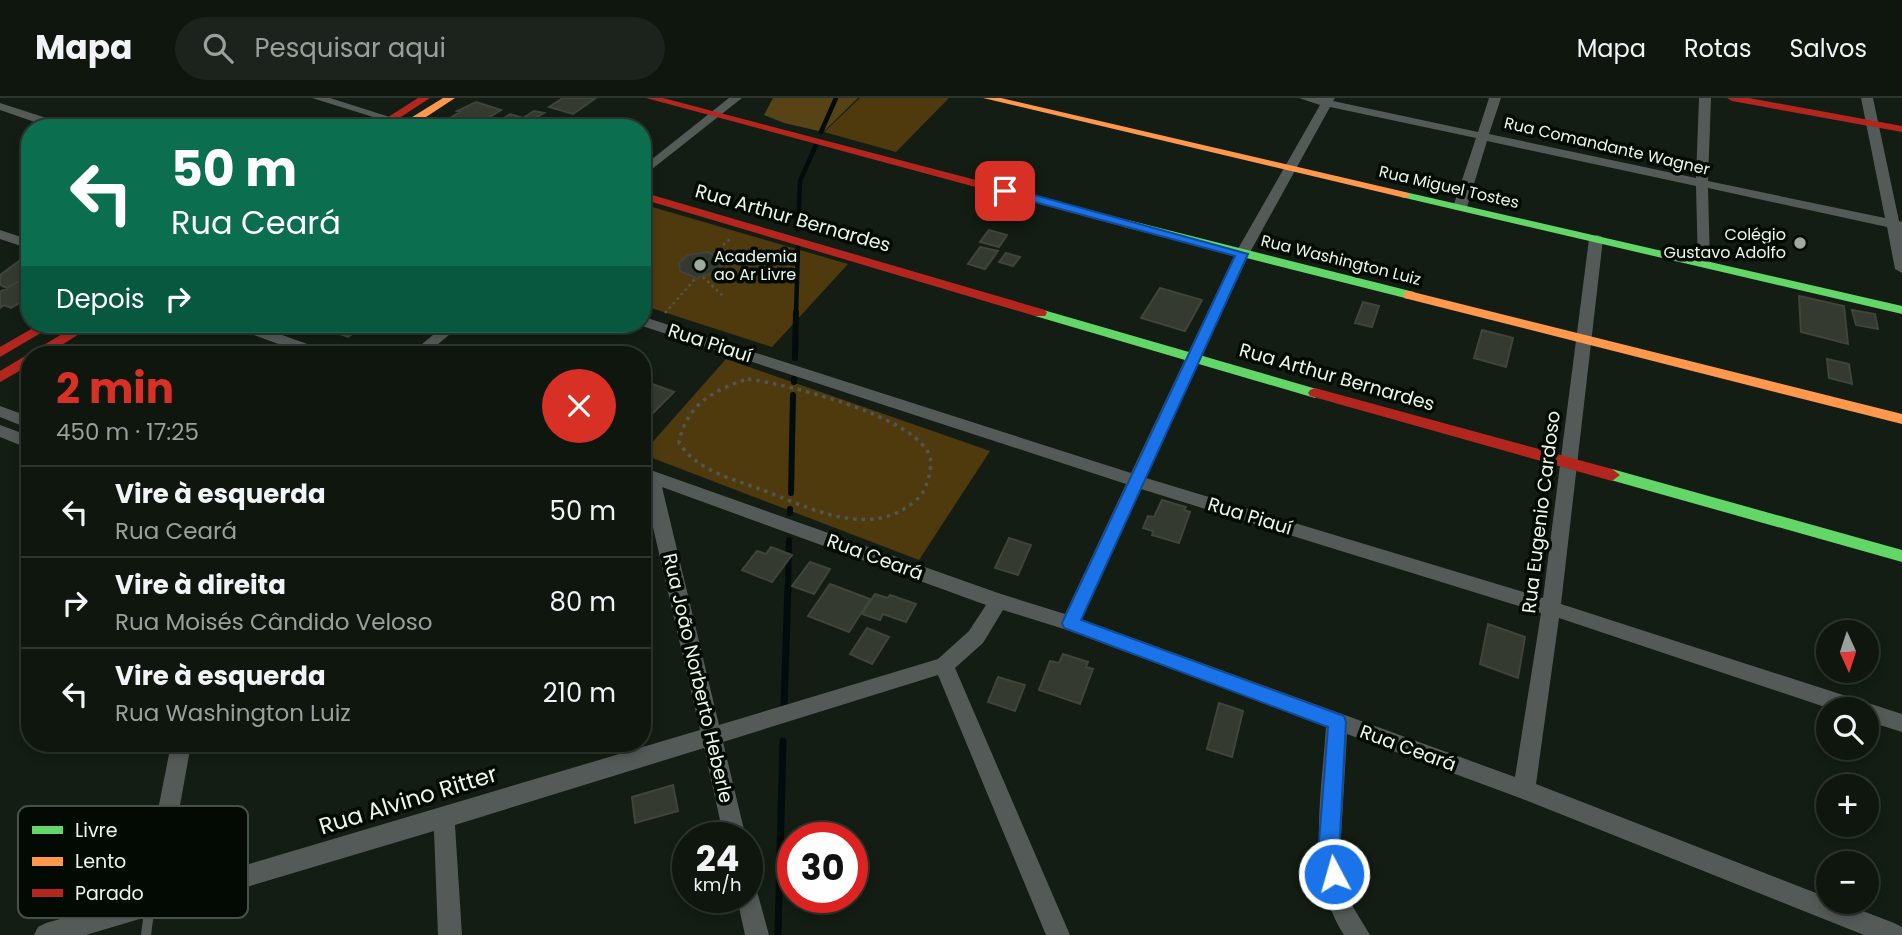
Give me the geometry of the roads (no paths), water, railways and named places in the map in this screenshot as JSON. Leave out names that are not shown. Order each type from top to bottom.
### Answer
[{"type":"street","points":[[318,98],[386,119]]},
{"type":"street","points":[[410,119],[425,98]]},
{"type":"street","points":[[416,119],[450,98]]},
{"type":"street","name":"Rua Washington Luiz","points":[[651,98],[1242,254],[1583,337],[1902,419]]},
{"type":"street","points":[[651,166],[736,98]]},
{"type":"street","name":"Rua Miguel Tostes","points":[[988,98],[1023,102],[1290,170],[1902,310]]},
{"type":"street","name":"Rua Comandante Wagner","points":[[1304,98],[1328,100],[1897,225]]},
{"type":"street","points":[[1460,207],[1494,98]]},
{"type":"street","points":[[1703,263],[1705,98]]},
{"type":"street","points":[[1732,98],[1902,129]]},
{"type":"street","points":[[1867,98],[1897,225],[1902,269]]},
{"type":"street","points":[[1070,623],[1242,254],[1328,100]]},
{"type":"street","points":[[0,106],[38,119]]},
{"type":"street","name":"Rua Arthur Bernardes","points":[[651,198],[1194,359],[1902,556]]},
{"type":"street","points":[[0,234],[21,242]]},
{"type":"street","name":"Rua Eugenio Cardoso","points":[[1524,790],[1551,608],[1596,239]]},
{"type":"street","name":"Rua Piauí","points":[[651,324],[1135,481],[1551,608],[1822,697]]},
{"type":"street","points":[[0,353],[33,333]]},
{"type":"street","points":[[51,346],[73,333]]},
{"type":"street","points":[[262,333],[297,346]]},
{"type":"street","points":[[427,346],[444,333]]},
{"type":"street","points":[[0,377],[21,364]]},
{"type":"street","points":[[0,411],[21,420]]},
{"type":"street","points":[[0,431],[21,439]]},
{"type":"street","name":"Rua Ceará","points":[[651,476],[999,601],[1070,623],[1524,790],[1894,935]]},
{"type":"street","name":"Rua João Norberto Heberle","points":[[651,491],[731,822]]},
{"type":"street","name":"Rua Alvino Ritter","points":[[248,875],[444,818],[944,665],[969,648],[999,601]]},
{"type":"street","points":[[944,665],[1058,935]]},
{"type":"street","points":[[1879,716],[1902,723]]},
{"type":"street","points":[[1337,722],[1329,855],[1343,912],[1358,935]]},
{"type":"street","points":[[169,806],[179,752]]},
{"type":"street","points":[[444,818],[450,935]]},
{"type":"street","points":[[752,913],[757,935]]},
{"type":"street","name":"Rua Alvino Ritter","points":[[46,935],[102,918]]},
{"type":"waterway","points":[[821,132],[836,98]]},
{"type":"waterway","points":[[798,230],[800,181],[816,145]]},
{"type":"waterway","points":[[796,314],[798,246]]},
{"type":"waterway","points":[[795,358],[796,312]]},
{"type":"waterway","points":[[791,493],[793,395]]},
{"type":"waterway","points":[[788,587],[789,540]]},
{"type":"waterway","points":[[784,707],[788,586]]},
{"type":"waterway","points":[[778,935],[783,741]]},
{"type":"place","name":"Colégio Gustavo Adolfo","points":[[1800,243]]},
{"type":"place","name":"Academia ao Ar Livre","points":[[700,265]]}]
